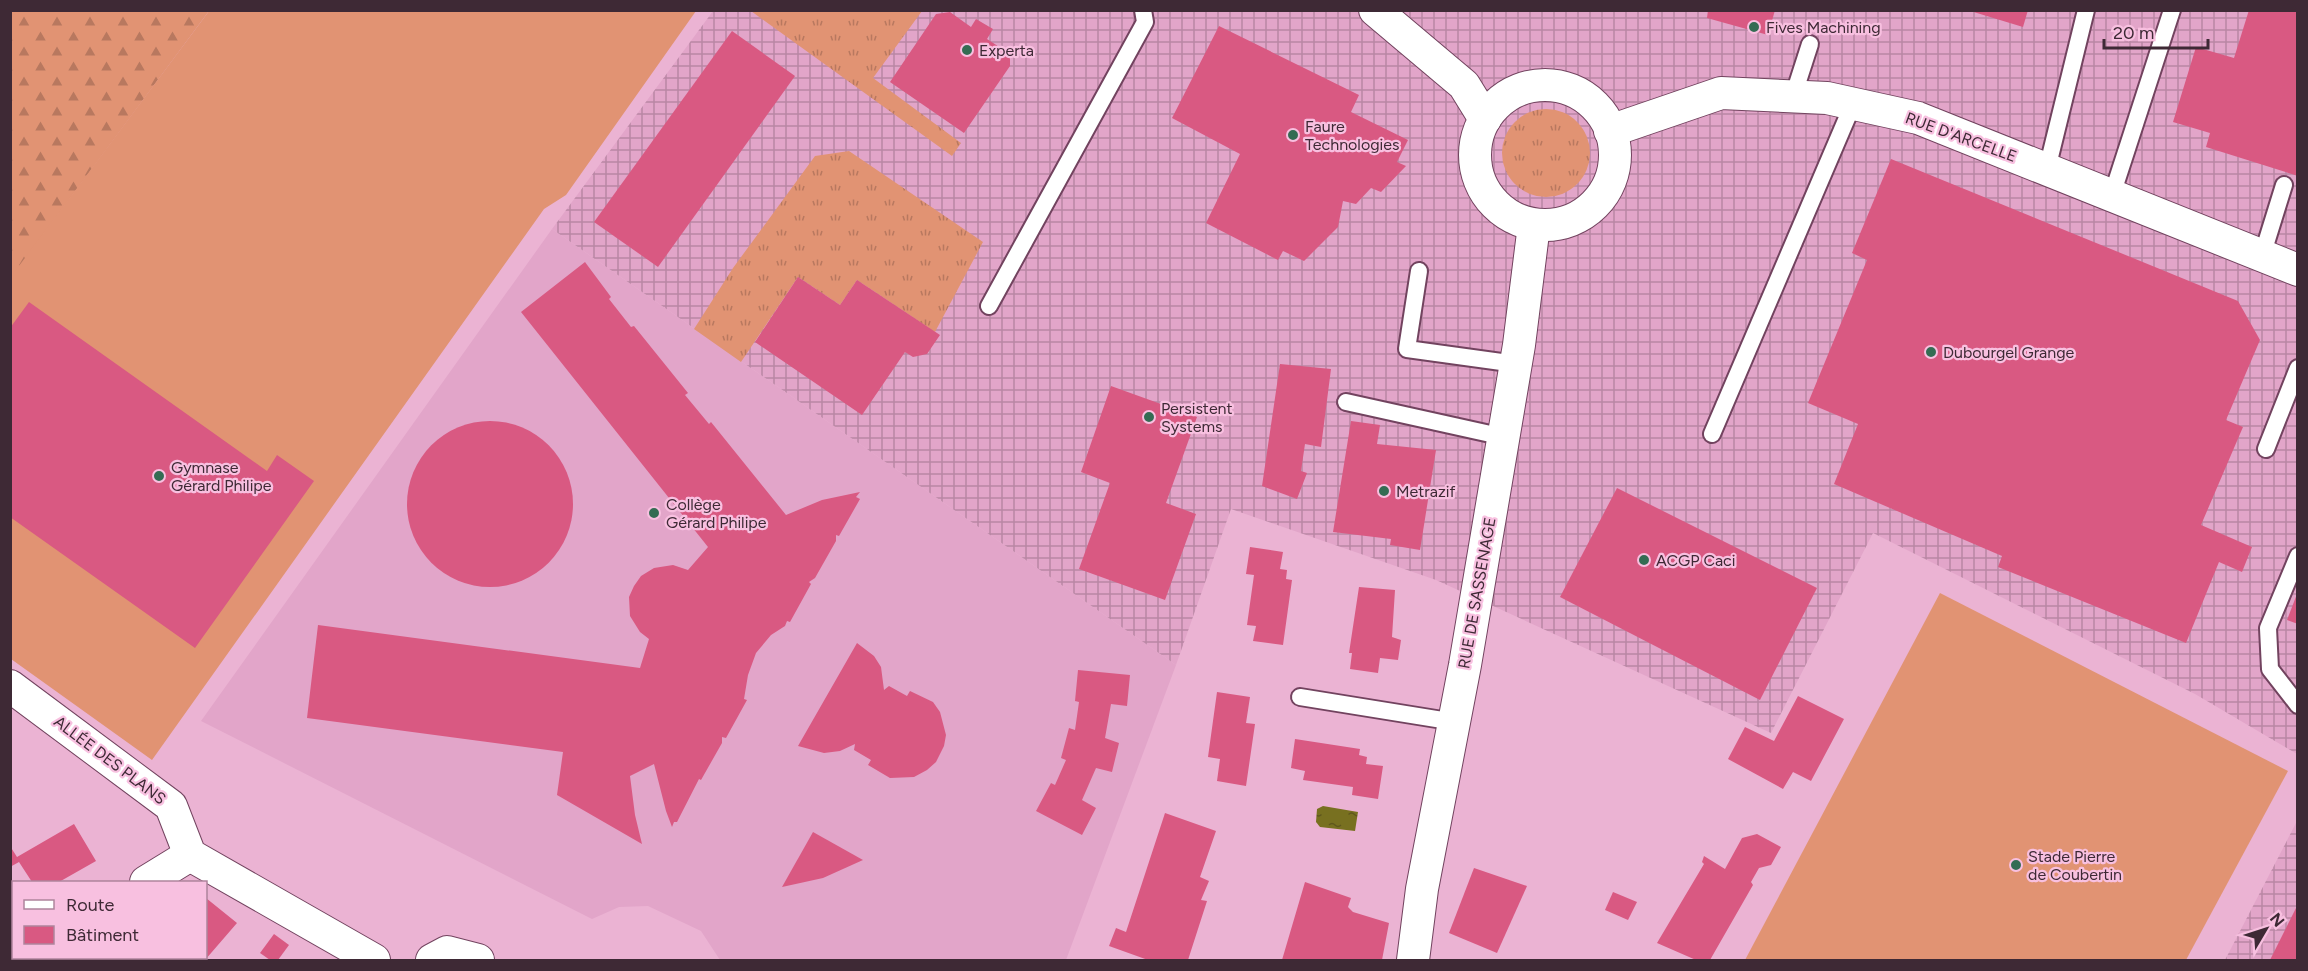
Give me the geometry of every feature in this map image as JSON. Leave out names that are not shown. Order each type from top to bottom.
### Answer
[{"type":"street","points":[[1375,10],[1464,85],[1485,119]]},
{"type":"street","points":[[1540,86],[1562,87],[1582,96],[1599,111],[1610,130],[1614,161],[1605,191],[1592,207],[1575,219],[1555,225],[1534,225],[1515,219],[1499,208],[1486,194],[1478,176],[1475,156],[1477,137],[1485,119],[1499,102],[1518,91],[1540,86]]},
{"type":"street","name":"RUE D'ARCELLE","points":[[1610,130],[1721,93],[1827,98],[1918,118],[2298,270]]},
{"type":"street","name":"RUE DE SASSENAGE","points":[[1413,960],[1422,889],[1455,722],[1504,437],[1534,225]]},
{"type":"street","name":"ALLÉE DES PLANS","points":[[10,686],[171,806],[190,855]]},
{"type":"street","points":[[148,881],[190,855],[374,960]]},
{"type":"street","points":[[432,960],[447,952],[478,960]]},
{"type":"lane","points":[[989,306],[1145,22],[1143,10]]},
{"type":"lane","points":[[2047,169],[2086,10]]},
{"type":"lane","points":[[2112,195],[2172,10]]},
{"type":"lane","points":[[1793,97],[1810,44]]},
{"type":"lane","points":[[1712,434],[1853,104]]},
{"type":"lane","points":[[2262,256],[2284,185]]},
{"type":"lane","points":[[1419,271],[1407,349],[1516,364]]},
{"type":"lane","points":[[2266,449],[2298,368]]},
{"type":"lane","points":[[1346,402],[1504,437]]},
{"type":"lane","points":[[2298,556],[2268,628],[2270,669],[2298,705]]},
{"type":"lane","points":[[1299,698],[1455,722]]},
{"type":"shaded area","points":[[713,11],[2297,11],[2297,754],[2195,694],[1873,533],[1771,733],[1436,580],[1231,509],[1176,665],[552,229]]},
{"type":"shaded area","name":"Collège Gérard Philipe","points":[[552,229],[1176,665],[1066,960],[720,960],[701,931],[648,906],[619,907],[592,919],[201,721]]},
{"type":"shaded area","points":[[2297,821],[2297,960],[2225,960]]},
{"type":"green space","points":[[11,11],[209,11],[11,278]]},
{"type":"green space","points":[[209,11],[696,11],[566,195],[544,209],[152,760],[11,659],[10,278]]},
{"type":"green space","points":[[751,11],[922,11],[873,78],[961,143],[952,156]]},
{"type":"green space","points":[[1546,109],[1563,113],[1577,122],[1586,136],[1590,153],[1586,170],[1577,184],[1563,193],[1546,197],[1529,193],[1515,184],[1506,170],[1502,153],[1506,136],[1515,122],[1529,113]]},
{"type":"green space","points":[[849,151],[983,242],[935,332],[857,280],[840,305],[798,277],[741,362],[694,329],[733,268],[815,156]]},
{"type":"green space","name":"Stade Pierre de Coubertin","points":[[1940,593],[2288,771],[2186,960],[1745,960]]},
{"type":"water","points":[[1323,806],[1358,812],[1355,831],[1320,827],[1316,822],[1317,809]]},
{"type":"building","name":"Fives Machining","points":[[1708,10],[1775,10],[1768,35],[1707,18]]},
{"type":"building","points":[[1967,10],[2028,10],[2023,27]]},
{"type":"building","points":[[2249,10],[2298,10],[2298,176],[2206,147],[2210,133],[2173,122],[2196,47],[2234,58]]},
{"type":"building","points":[[950,12],[971,27],[976,19],[993,29],[987,39],[1010,54],[1010,66],[964,133],[890,82],[936,14]]},
{"type":"building","points":[[1219,26],[1359,95],[1351,112],[1408,140],[1397,162],[1406,166],[1381,192],[1371,188],[1356,204],[1343,201],[1338,227],[1304,261],[1283,251],[1278,260],[1206,223],[1240,154],[1172,118]]},
{"type":"building","points":[[732,31],[795,76],[658,267],[594,222]]},
{"type":"building","points":[[1891,159],[2238,301],[2260,340],[2226,420],[2243,427],[2201,525],[2252,547],[2242,572],[2219,562],[2186,643],[1998,567],[2002,556],[1834,484],[1858,424],[1808,403],[1867,260],[1852,253]]},
{"type":"building","points":[[585,262],[631,327],[634,326],[688,393],[685,395],[709,424],[711,422],[786,515],[822,500],[860,492],[856,497],[860,499],[839,536],[836,535],[836,541],[815,578],[809,582],[811,584],[790,622],[787,621],[785,626],[771,635],[756,653],[748,675],[744,699],[747,700],[726,738],[722,737],[722,743],[672,827],[654,764],[630,776],[635,815],[642,844],[557,795],[563,752],[307,718],[318,625],[640,668],[649,639],[640,632],[630,616],[629,597],[634,586],[641,576],[654,568],[673,565],[688,570],[708,547],[521,312]]},
{"type":"building","points":[[798,277],[840,305],[857,280],[940,335],[927,354],[913,357],[905,352],[862,415],[755,342]]},
{"type":"building","name":"Gymnase Gérard Philipe","points":[[29,302],[267,471],[277,455],[314,481],[195,648],[10,517],[10,328]]},
{"type":"building","points":[[1280,364],[1331,369],[1321,447],[1305,444],[1301,471],[1307,473],[1297,499],[1262,486]]},
{"type":"building","points":[[1111,386],[1197,417],[1166,503],[1196,514],[1165,600],[1079,569],[1110,483],[1081,472]]},
{"type":"building","points":[[490,421],[522,428],[536,435],[548,446],[559,458],[566,472],[573,504],[566,536],[559,550],[548,562],[536,573],[522,580],[490,587],[458,580],[444,573],[432,562],[421,550],[414,536],[407,504],[414,472],[421,458],[432,446],[444,435],[458,428]]},
{"type":"building","name":"Metrazif","points":[[1351,421],[1380,425],[1377,444],[1436,450],[1420,550],[1390,545],[1391,539],[1333,532]]},
{"type":"building","points":[[1617,488],[1817,588],[1760,700],[1560,597]]},
{"type":"building","points":[[1250,547],[1283,552],[1280,569],[1287,570],[1286,579],[1292,580],[1283,645],[1253,641],[1256,626],[1247,625],[1254,575],[1246,574]]},
{"type":"building","points":[[1359,587],[1395,590],[1392,637],[1401,640],[1398,660],[1380,658],[1378,673],[1350,669],[1352,653],[1349,653]]},
{"type":"building","points":[[2298,594],[2298,624],[2287,620]]},
{"type":"building","points":[[857,643],[874,656],[881,667],[884,690],[889,686],[907,696],[910,691],[933,702],[940,712],[946,735],[944,746],[936,762],[914,777],[890,778],[868,765],[871,760],[854,750],[855,744],[840,751],[824,753],[798,746]]},
{"type":"building","points":[[1078,670],[1130,675],[1127,706],[1111,704],[1105,738],[1119,743],[1112,772],[1096,768],[1082,800],[1096,808],[1082,835],[1036,811],[1051,783],[1055,785],[1066,760],[1061,758],[1069,728],[1075,730],[1079,702],[1075,701]]},
{"type":"building","points":[[1217,692],[1250,697],[1246,723],[1255,724],[1246,786],[1217,781],[1220,759],[1208,757]]},
{"type":"building","points":[[1798,696],[1844,719],[1811,781],[1793,772],[1783,789],[1728,759],[1745,727],[1774,741]]},
{"type":"building","points":[[1295,739],[1360,749],[1359,755],[1367,757],[1366,764],[1383,766],[1378,799],[1352,795],[1353,787],[1303,780],[1305,771],[1291,768]]},
{"type":"building","points":[[1165,813],[1216,831],[1200,877],[1209,881],[1201,900],[1207,901],[1188,960],[1148,960],[1109,946],[1116,928],[1126,932]]},
{"type":"building","points":[[74,824],[96,861],[61,881],[31,881],[19,862],[10,867],[10,846],[17,857]]},
{"type":"building","points":[[813,832],[863,860],[823,878],[782,887]]},
{"type":"building","points":[[1757,834],[1781,847],[1771,865],[1759,868],[1751,882],[1753,885],[1710,960],[1696,960],[1657,943],[1704,864],[1702,862],[1704,856],[1725,869],[1742,838]]},
{"type":"building","points":[[1474,868],[1527,886],[1497,953],[1449,933]]},
{"type":"building","points":[[1305,882],[1351,898],[1348,907],[1353,912],[1389,923],[1382,960],[1282,960]]},
{"type":"building","points":[[1613,892],[1637,902],[1628,920],[1605,910]]},
{"type":"building","points":[[207,899],[237,923],[207,958]]},
{"type":"building","points":[[2298,904],[2298,960],[2270,960]]},
{"type":"building","points":[[274,934],[289,945],[278,960],[270,960],[260,953]]},
{"type":"building","points":[[105,959],[206,959],[205,960]]},
{"type":"place","name":"Fives Machining","points":[[1754,27]]},
{"type":"place","name":"Experta","points":[[967,50]]},
{"type":"place","name":"Faure Technologies","points":[[1293,135]]},
{"type":"place","name":"Dubourgel Grange","points":[[1931,352]]},
{"type":"place","name":"Persistent Systems","points":[[1149,417]]},
{"type":"place","name":"Gymnase Gérard Philipe","points":[[159,476]]},
{"type":"place","name":"Metrazif","points":[[1384,491]]},
{"type":"place","name":"Collège Gérard Philipe","points":[[654,513]]},
{"type":"place","name":"ACGP Caci","points":[[1644,560]]},
{"type":"place","name":"Stade Pierre de Coubertin","points":[[2016,865]]}]
